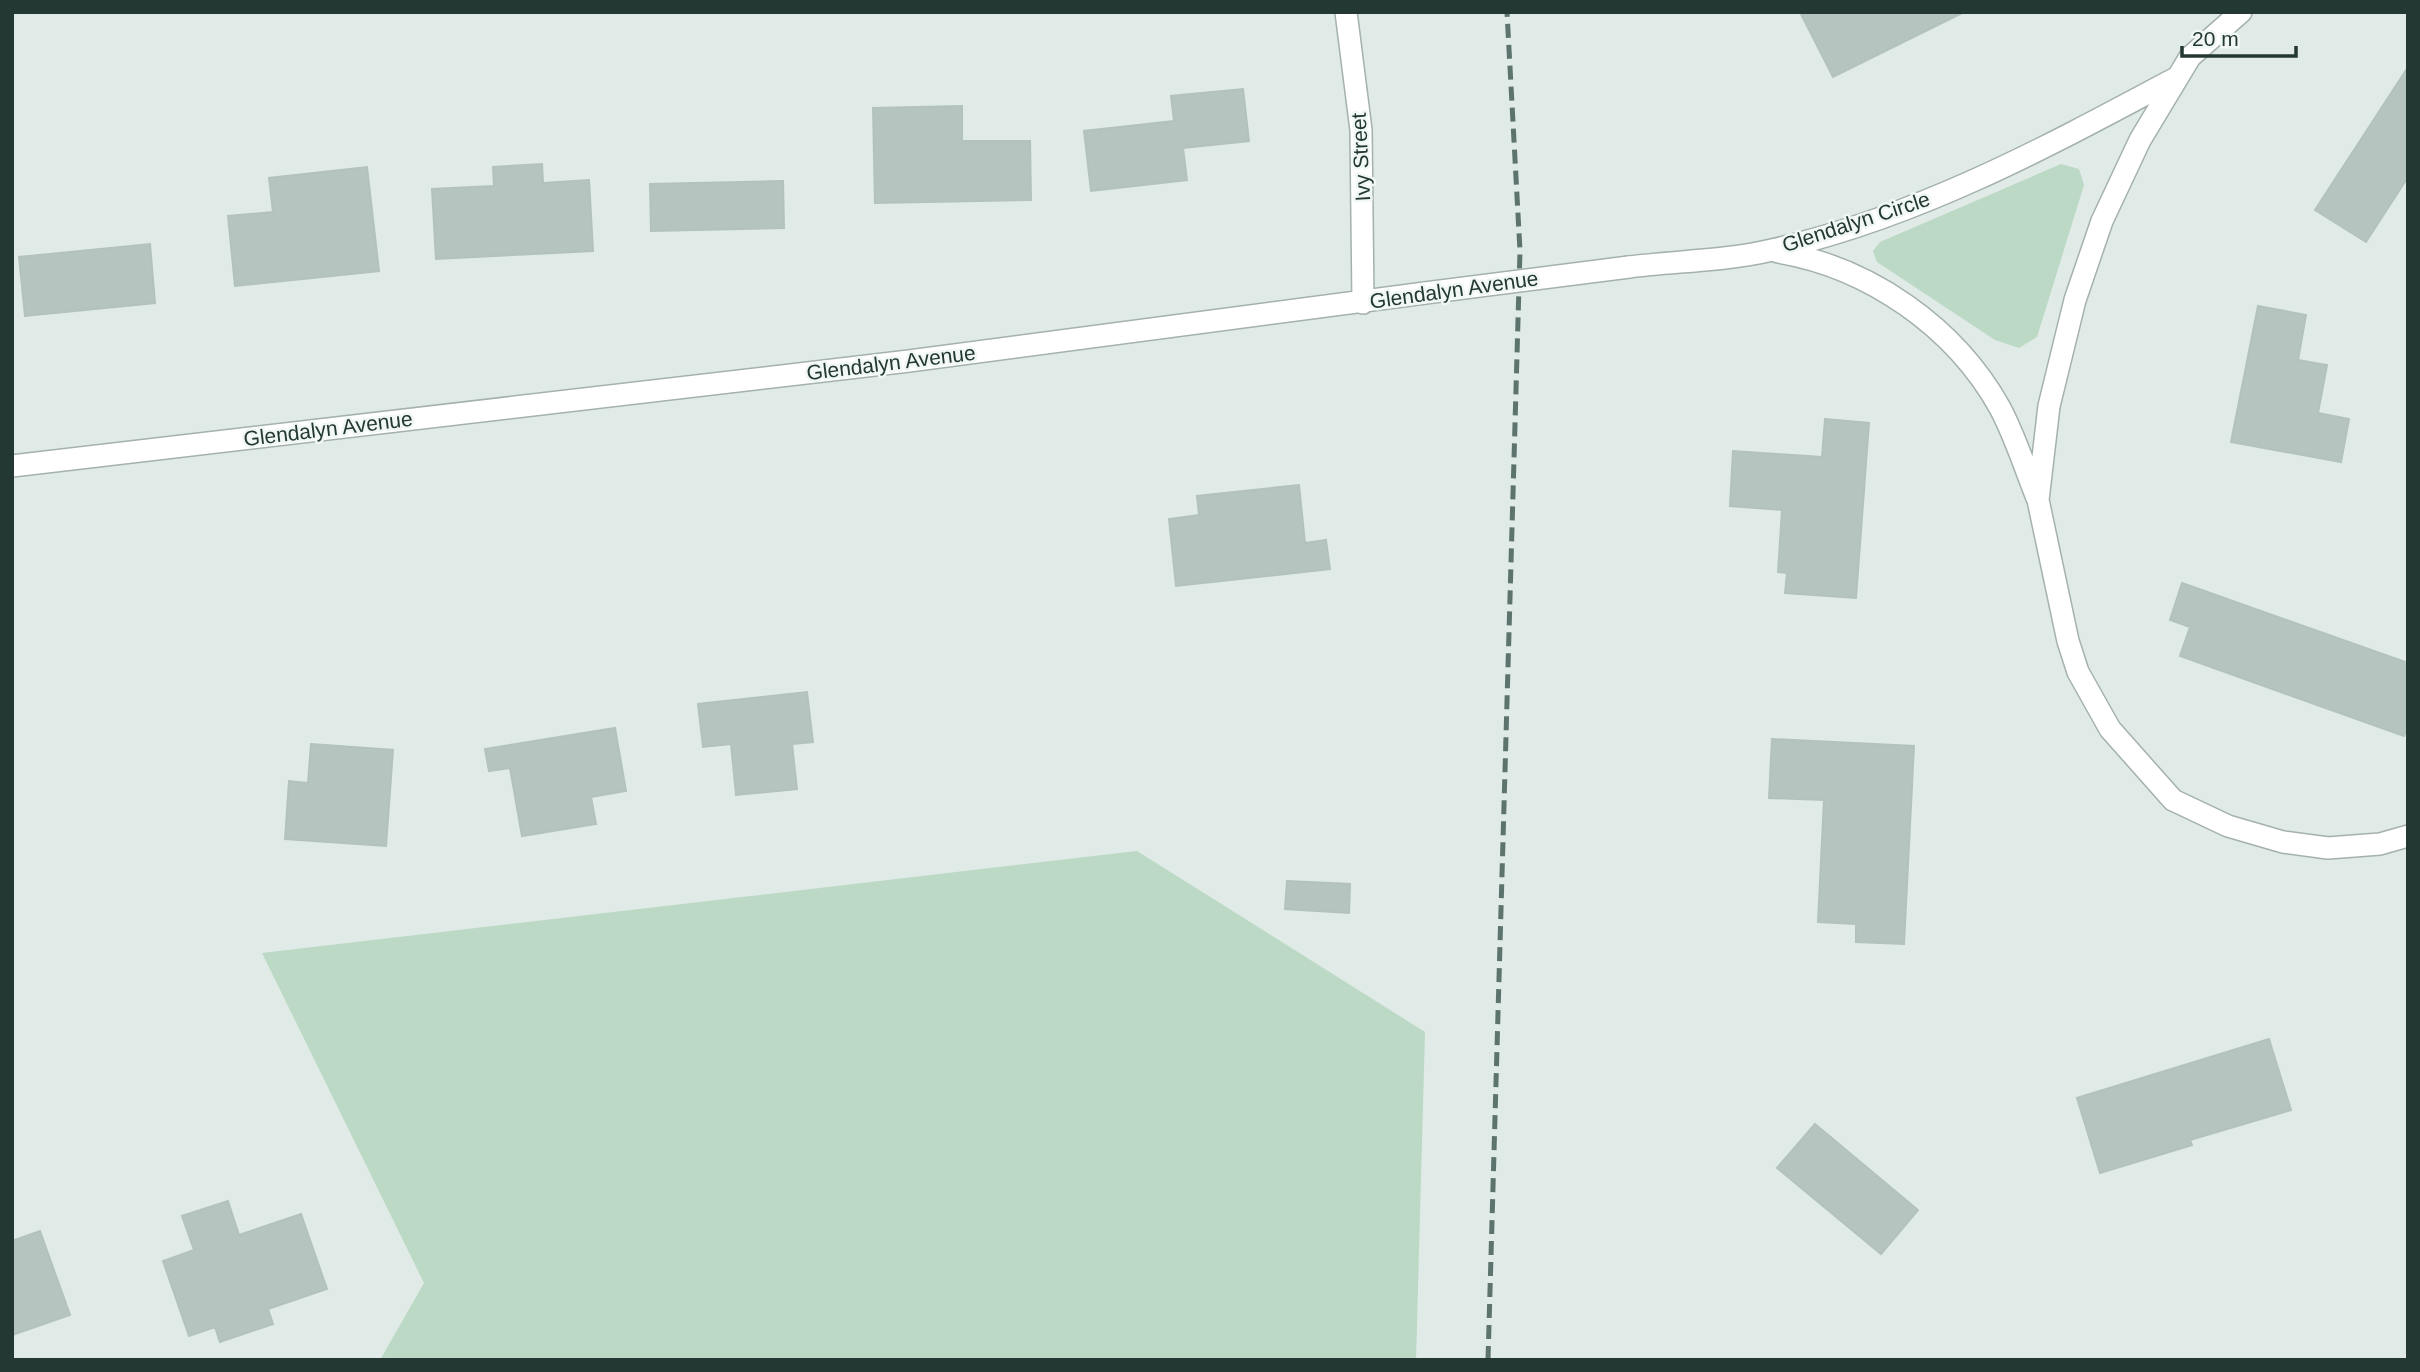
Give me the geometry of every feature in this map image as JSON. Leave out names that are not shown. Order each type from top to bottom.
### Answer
[{"type":"street","name":"Ivy Street","points":[[1346,12],[1361,130],[1363,303]]},
{"type":"street","name":"Glendalyn Circle","points":[[2038,500],[2049,406],[2075,300],[2102,221],[2140,140],[2190,57],[2241,12]]},
{"type":"street","name":"Glendalyn Circle","points":[[1769,251],[1876,220],[1928,200],[2046,148],[2178,78]]},
{"type":"street","name":"Glendalyn Avenue","points":[[12,466],[909,361],[1769,251]]},
{"type":"street","name":"Glendalyn Circle","points":[[1769,251],[1810,257],[1848,271],[1884,290],[1954,346],[1983,381],[2000,409],[2038,500],[2068,641],[2078,672],[2110,729],[2173,800],[2228,826],[2283,842],[2328,848],[2380,844],[2408,836]]},
{"type":"green space","points":[[2061,164],[2079,169],[2084,185],[2037,337],[2019,348],[1995,340],[1877,262],[1873,251],[1880,242]]},
{"type":"green space","points":[[1137,851],[1425,1032],[1416,1360],[380,1360],[424,1283],[262,953]]},
{"type":"building","points":[[1800,12],[1825,13],[1962,13],[1833,77]]},
{"type":"building","points":[[2408,67],[2408,177],[2366,242],[2315,210]]},
{"type":"building","points":[[1243,89],[1249,141],[1183,148],[1187,180],[1091,191],[1084,131],[1174,121],[1171,96]]},
{"type":"building","points":[[962,106],[962,141],[1030,141],[1031,200],[875,203],[873,108]]},
{"type":"building","points":[[542,164],[543,183],[589,180],[593,251],[436,259],[432,189],[494,186],[493,167]]},
{"type":"building","points":[[367,167],[379,271],[235,286],[228,216],[273,212],[269,178]]},
{"type":"building","points":[[783,181],[784,228],[651,231],[650,184]]},
{"type":"building","points":[[150,244],[155,303],[25,316],[19,257]]},
{"type":"building","points":[[2258,306],[2306,315],[2298,360],[2327,365],[2318,413],[2349,419],[2341,462],[2231,442]]},
{"type":"building","points":[[1825,419],[1869,423],[1856,598],[1785,593],[1787,573],[1778,572],[1782,510],[1730,506],[1733,451],[1822,457]]},
{"type":"building","points":[[1299,485],[1305,543],[1326,540],[1330,569],[1176,586],[1169,519],[1199,515],[1197,496]]},
{"type":"building","points":[[2182,583],[2408,663],[2408,727],[2404,736],[2180,656],[2190,627],[2170,620]]},
{"type":"building","points":[[807,692],[813,742],[792,744],[797,789],[736,795],[731,744],[703,747],[698,704]]},
{"type":"building","points":[[615,728],[626,791],[591,797],[596,824],[522,836],[510,768],[489,771],[485,749]]},
{"type":"building","points":[[1772,739],[1914,746],[1904,944],[1856,942],[1856,924],[1818,922],[1824,800],[1769,798]]},
{"type":"building","points":[[311,744],[393,750],[386,846],[285,839],[289,781],[308,783]]},
{"type":"building","points":[[1287,881],[1350,884],[1349,913],[1285,909]]},
{"type":"building","points":[[2269,1039],[2291,1110],[2190,1140],[2192,1145],[2100,1173],[2077,1098]]},
{"type":"building","points":[[1815,1124],[1918,1210],[1881,1254],[1777,1168]]},
{"type":"building","points":[[228,1201],[239,1235],[301,1214],[327,1289],[268,1309],[273,1324],[220,1342],[215,1327],[189,1336],[163,1261],[194,1250],[182,1216]]},
{"type":"building","points":[[40,1231],[70,1315],[12,1335],[12,1241]]},
{"type":"railway","points":[[1488,1360],[1520,251],[1507,12]]}]
